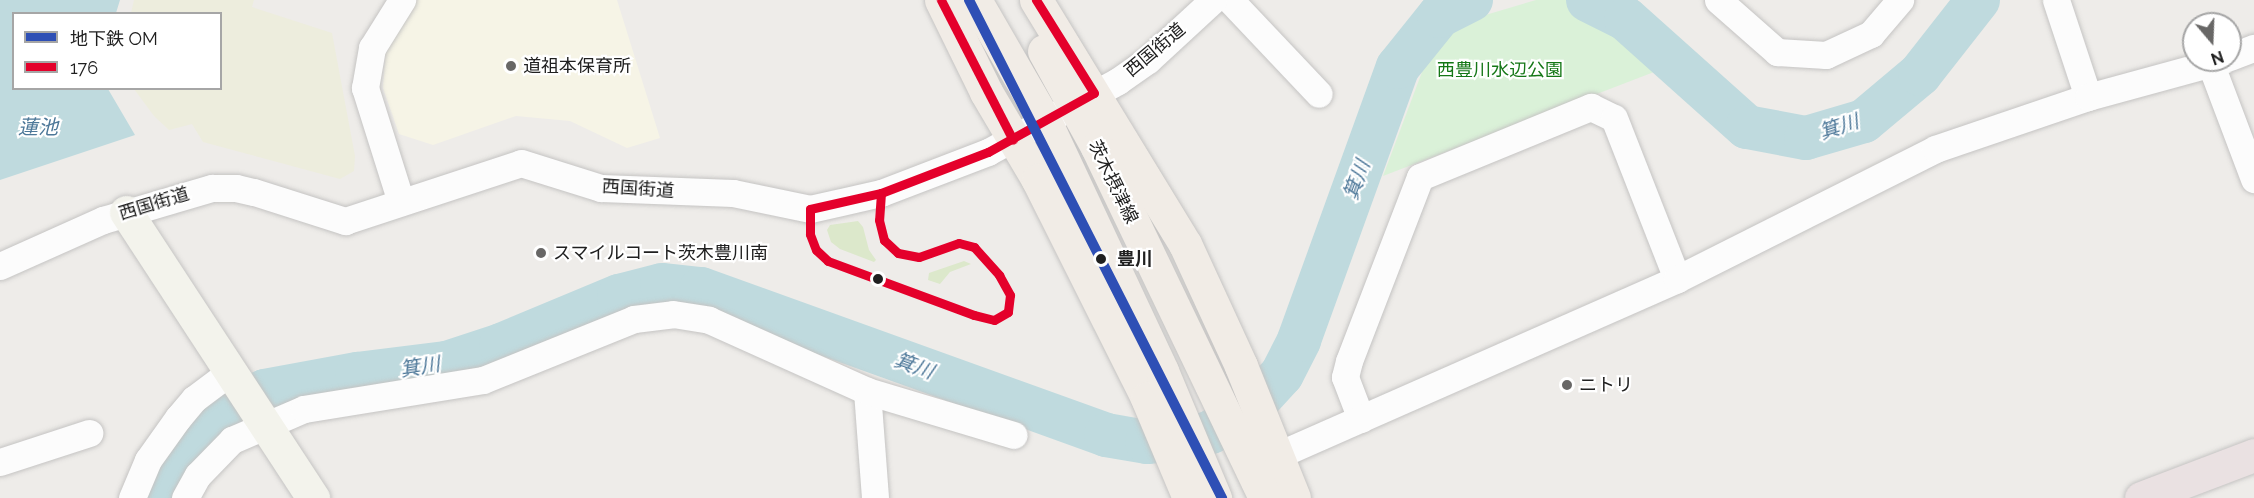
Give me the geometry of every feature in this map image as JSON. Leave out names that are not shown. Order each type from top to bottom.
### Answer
[{"type":"highway","points":[[2141,498],[2254,455]]},
{"type":"main road","points":[[941,0],[986,92],[1155,384],[1184,484]]},
{"type":"main road","name":"茨木摂津線","points":[[975,0],[1045,122],[1155,384],[1215,498]]},
{"type":"main road","name":"茨木摂津線","points":[[1016,0],[1084,99],[1097,147],[1265,498]]},
{"type":"main road","points":[[1036,0],[1084,99],[1185,244],[1241,366],[1294,498]]},
{"type":"street","points":[[401,202],[365,88],[372,48],[402,0]]},
{"type":"street","name":"西国街道","points":[[0,266],[59,238],[126,212],[185,194],[221,188],[254,192],[345,221],[521,163],[601,188],[733,194],[810,208],[881,193],[1013,140],[1118,81],[1148,60],[1212,0]]},
{"type":"street","points":[[1230,0],[1318,94]]},
{"type":"street","points":[[1718,0],[1777,52],[1826,55],[1871,34],[1900,0]]},
{"type":"street","points":[[2056,0],[2088,97]]},
{"type":"street","points":[[1272,446],[1361,419],[1677,279],[1935,149],[2088,97],[2182,72]]},
{"type":"street","points":[[2224,72],[2254,179]]},
{"type":"street","points":[[1361,419],[1345,377],[1420,177],[1591,107],[1614,118],[1677,279]]},
{"type":"street","points":[[126,212],[313,498]]},
{"type":"street","points":[[185,498],[198,475],[232,440],[262,422],[304,408],[483,380],[634,319],[673,314],[709,320],[867,391],[1014,435]]},
{"type":"street","points":[[132,498],[145,466],[172,426],[195,399],[233,377]]},
{"type":"street","points":[[867,391],[875,498]]},
{"type":"street","points":[[0,462],[89,433]]},
{"type":"shaded area","name":"道祖本保育所","points":[[414,0],[617,0],[660,138],[627,148],[570,121],[516,116],[433,145],[399,134],[383,88],[386,45]]},
{"type":"green space","points":[[134,0],[254,0],[252,7],[332,33],[355,156],[354,171],[340,179],[203,142],[192,124],[169,130],[154,116],[135,90],[222,90],[222,12],[131,12]]},
{"type":"green space","name":"西豊川水辺公園","points":[[1536,0],[1566,0],[1606,27],[1654,72],[1383,176],[1425,64],[1444,39],[1472,19]]},
{"type":"green space","points":[[858,221],[863,227],[869,250],[876,260],[874,262],[840,249],[831,242],[827,230],[830,225]]},
{"type":"green space","points":[[964,261],[971,264],[950,272],[940,284],[928,280],[929,273]]},
{"type":"water","name":"蓮池","points":[[0,0],[120,0],[116,12],[12,12],[12,90],[109,90],[135,135],[0,180]]},
{"type":"waterway","name":"箕川","points":[[159,498],[199,437],[239,402],[265,391],[357,374],[447,363],[501,345],[619,296],[662,285],[701,289],[1106,435],[1147,442],[1197,437],[1211,432],[1250,409],[1282,374],[1299,340],[1398,67],[1439,16],[1471,0]]},
{"type":"waterway","name":"箕川","points":[[1588,0],[1626,19],[1747,127],[1806,138],[1864,121],[1920,74],[1978,0]]},
{"type":"metro line","name":"OM","points":[[969,0],[1222,498]]},
{"type":"transit line","name":"176","points":[[941,0],[1013,140]]},
{"type":"transit line","name":"176","points":[[881,193],[988,152],[1094,93],[1036,0]]},
{"type":"transit line","name":"176","points":[[881,193],[879,220],[884,240],[898,253],[919,257],[959,243],[974,247],[999,275],[1010,295],[1008,312],[994,320],[974,315],[828,261],[816,250],[810,234],[810,209],[881,193]]},
{"type":"place","name":"道祖本保育所","points":[[511,66]]},
{"type":"place","name":"スマイルコート茨木豊川南","points":[[541,253]]},
{"type":"place","name":"豊川","points":[[1101,259]]},
{"type":"place","name":"ニトリ","points":[[1567,385]]}]
